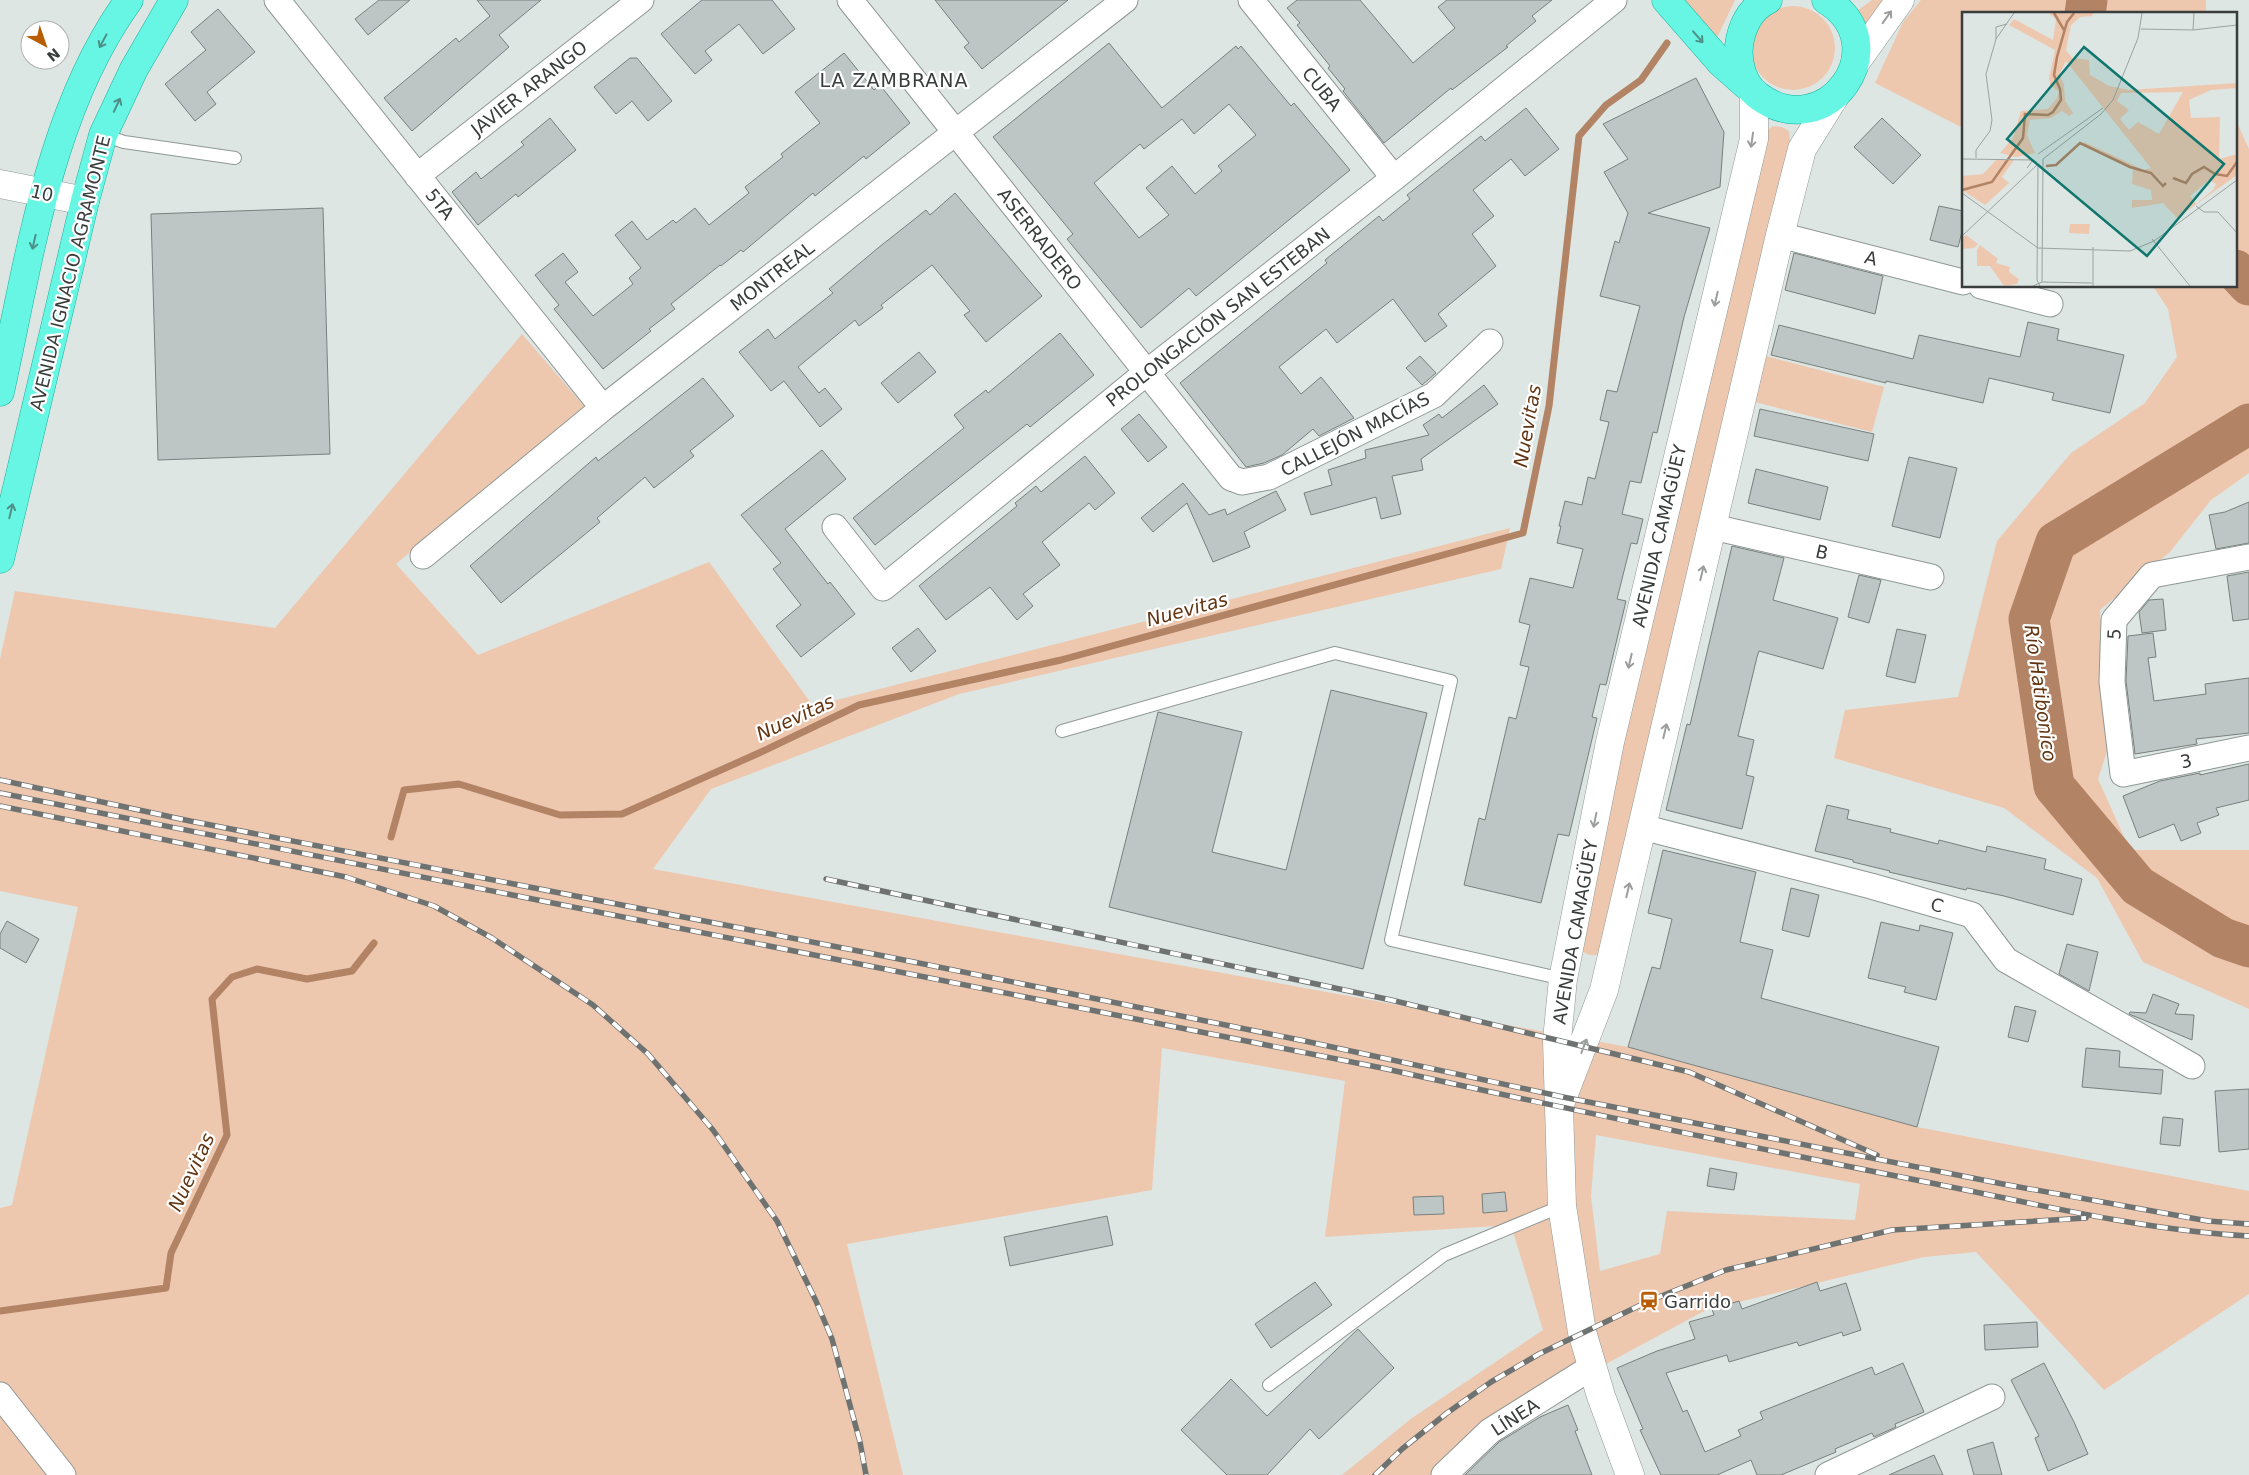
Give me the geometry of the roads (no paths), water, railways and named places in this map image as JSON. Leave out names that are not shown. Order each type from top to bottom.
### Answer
[{"type":"main road","points":[[0,392],[44,194],[69,116],[92,61],[115,18],[129,0]]},
{"type":"main road","name":"AVENIDA IGNACIO AGRAMONTE","points":[[0,559],[85,201],[103,135],[134,69],[174,0]]},
{"type":"main road","points":[[1666,0],[1721,63],[1754,92],[1768,103],[1785,109],[1803,110],[1820,106],[1835,96],[1848,82],[1855,63],[1857,48],[1854,32],[1837,2]]},
{"type":"main road","points":[[1754,92],[1742,75],[1738,55],[1740,34],[1750,16],[1765,0]]},
{"type":"main road","points":[[1855,63],[1900,0]]},
{"type":"main road","name":"AVENIDA CAMAGÜEY","points":[[1630,1475],[1592,1367],[1582,1332],[1562,1206],[1557,1040],[1563,979],[1610,742],[1754,139],[1754,92]]},
{"type":"main road","name":"AVENIDA CAMAGÜEY","points":[[1559,1108],[1604,990],[1780,235],[1802,149],[1835,96]]},
{"type":"main road","name":"10","points":[[0,184],[85,201]]},
{"type":"main road","points":[[1563,979],[1604,990]]},
{"type":"street","name":"5TA","points":[[277,0],[603,408]]},
{"type":"street","name":"JAVIER ARANGO","points":[[417,176],[641,0]]},
{"type":"street","name":"ASERRADERO","points":[[850,0],[1231,478]]},
{"type":"street","name":"MONTREAL","points":[[423,556],[603,408],[1125,0]]},
{"type":"street","name":"CUBA","points":[[1251,0],[1394,178]]},
{"type":"street","name":"PROLONGACIÓN SAN ESTEBAN","points":[[835,527],[883,588],[1146,373],[1394,178],[1614,0]]},
{"type":"street","name":"A","points":[[1780,235],[1962,282]]},
{"type":"street","points":[[1989,288],[2050,304]]},
{"type":"street","name":"CALLEJÓN MACÍAS","points":[[1231,478],[1242,482],[1268,477],[1434,395],[1490,342]]},
{"type":"street","name":"B","points":[[1713,527],[1931,577]]},
{"type":"street","name":"5","points":[[2123,774],[2112,682],[2114,620],[2152,575],[2249,557]]},
{"type":"street","name":"3","points":[[2123,774],[2249,748]]},
{"type":"street","name":"C","points":[[1642,827],[1871,886],[1972,916],[2006,960],[2192,1066]]},
{"type":"street","name":"LÍNEA","points":[[1444,1475],[1490,1432],[1592,1367]]},
{"type":"street","points":[[0,1395],[63,1475]]},
{"type":"street","points":[[1828,1475],[1992,1397]]},
{"type":"lane","points":[[103,135],[124,142],[235,158]]},
{"type":"lane","points":[[1062,731],[1335,653],[1451,681],[1391,940],[1563,979]]},
{"type":"lane","points":[[1269,1385],[1444,1255],[1562,1206]]},
{"type":"waterway","name":"Río Hatibonico","points":[[2085,12],[2087,0]]},
{"type":"waterway","name":"Nuevitas","points":[[391,837],[404,790],[459,784],[560,815],[622,814],[759,753],[859,705],[1061,660],[1523,533],[1549,406],[1579,136],[1606,105],[1641,80],[1667,43]]},
{"type":"waterway","name":"Río Hatibonico","points":[[2236,271],[2249,285]]},
{"type":"waterway","name":"Río Hatibonico","points":[[2249,424],[2056,542],[2029,619],[2054,786],[2138,886],[2223,938],[2249,947]]},
{"type":"waterway","name":"Nuevitas","points":[[0,1311],[166,1288],[171,1253],[227,1135],[212,999],[232,977],[257,969],[307,979],[352,971],[374,943]]},
{"type":"railway","points":[[0,780],[190,821],[884,956],[1300,1040],[1563,1097],[2008,1185],[2208,1221],[2249,1224]]},
{"type":"railway","points":[[0,793],[1382,1068],[1651,1126],[2043,1206],[2167,1228],[2249,1236]]},
{"type":"railway","points":[[0,806],[346,877],[434,906],[492,938],[593,1005],[648,1054],[713,1130],[777,1221],[816,1301],[832,1339],[860,1442],[866,1475]]},
{"type":"railway","points":[[826,879],[1391,1000],[1689,1072],[1877,1155]]},
{"type":"railway","points":[[1375,1475],[1402,1449],[1447,1413],[1491,1382],[1539,1354],[1649,1301],[1726,1270],[1892,1230],[2086,1218]]},
{"type":"place","name":"Garrido","points":[[1649,1301]]},
{"type":"district","name":"LA ZAMBRANA","points":[[894,80]]}]
